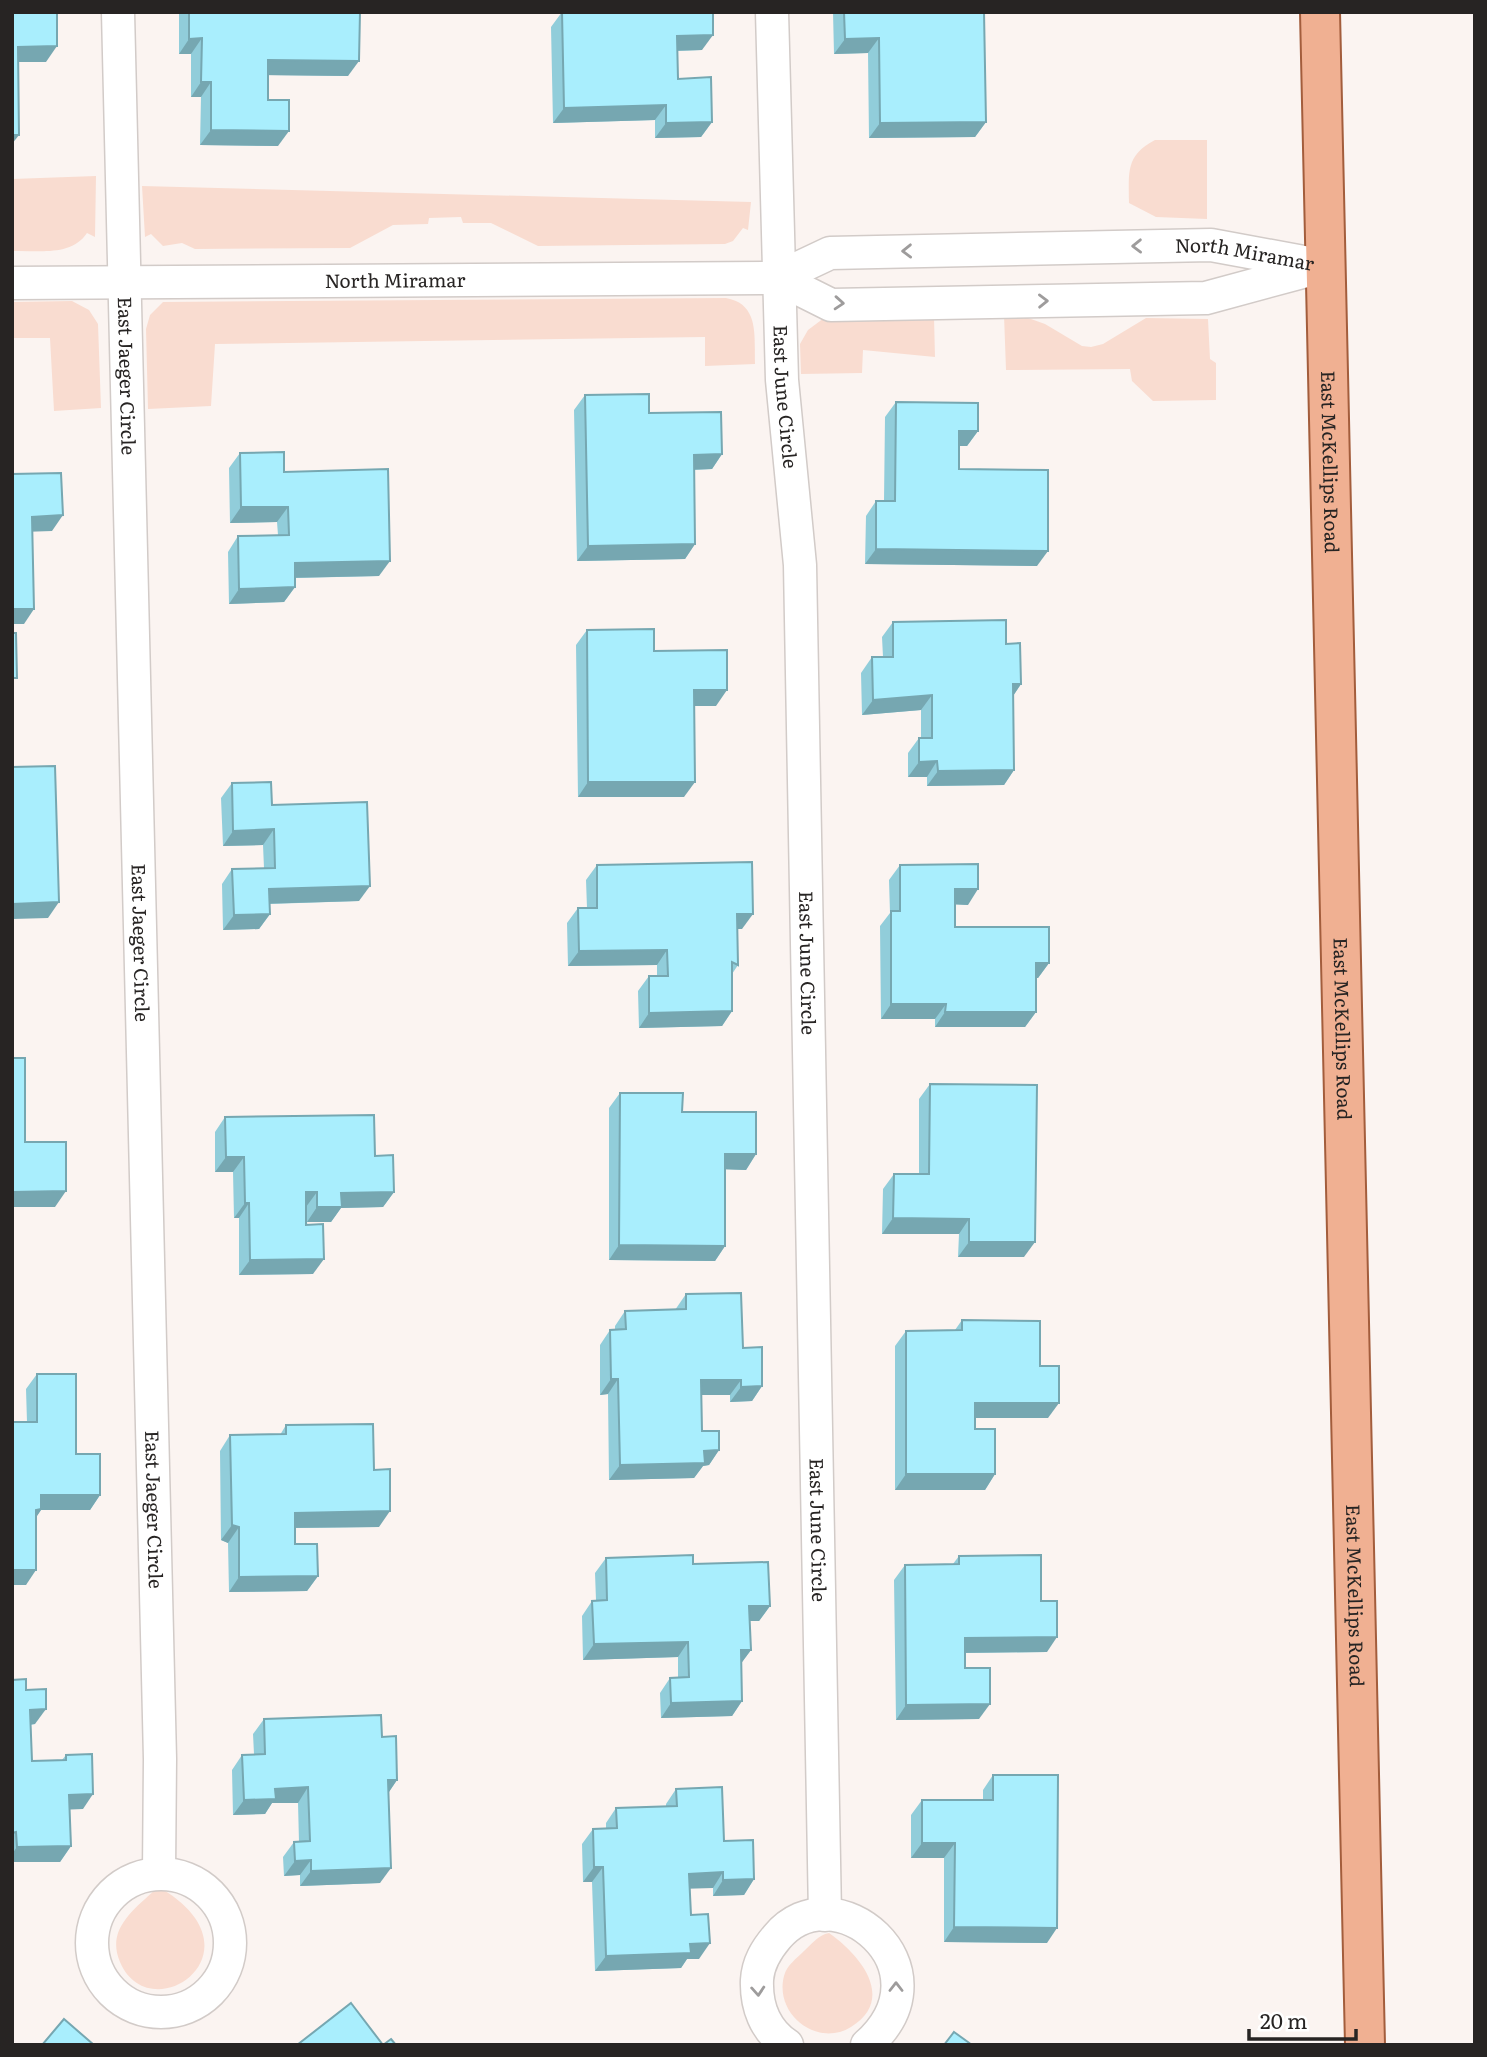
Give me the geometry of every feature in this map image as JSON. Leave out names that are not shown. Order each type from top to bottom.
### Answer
[{"type":"main road","name":"East McKellips Road","points":[[1320,12],[1366,2045]]},
{"type":"street","name":"East Jaeger Circle","points":[[118,12],[160,1759],[159,1872]]},
{"type":"street","name":"East June Circle","points":[[772,12],[777,278],[782,380],[800,565],[825,1915]]},
{"type":"street","name":"North Miramar","points":[[12,283],[777,278],[830,253],[1211,245],[1325,266]]},
{"type":"street","name":"North Miramar","points":[[777,278],[831,305],[1206,298],[1325,266]]},
{"type":"street","points":[[159,1872],[182,1876],[204,1887],[220,1905],[229,1927],[231,1951],[223,1974],[209,1994],[189,2007],[165,2013],[141,2010],[122,2001],[106,1985],[95,1966],[91,1945],[94,1923],[111,1895],[137,1877],[159,1872]]},
{"type":"street","points":[[788,2045],[778,2038],[764,2019],[757,1996],[757,1972],[766,1950],[781,1932],[802,1919],[825,1915],[848,1918],[869,1928],[885,1945],[895,1966],[898,1989],[894,2012],[881,2032],[867,2045]]},
{"type":"shaded area","points":[[1155,140],[1207,140],[1207,219],[1156,217],[1129,203],[1131,166],[1138,152]]},
{"type":"shaded area","points":[[96,176],[95,237],[87,233],[72,246],[54,251],[12,251],[12,179]]},
{"type":"shaded area","points":[[142,186],[751,202],[748,230],[743,228],[733,241],[725,244],[538,246],[491,223],[463,223],[461,217],[429,218],[428,224],[393,225],[350,248],[195,249],[182,243],[163,246],[151,234],[145,237]]},
{"type":"shaded area","points":[[726,298],[737,301],[750,314],[755,364],[705,366],[705,337],[215,344],[211,406],[148,409],[146,329],[150,315],[163,302]]},
{"type":"shaded area","points":[[72,301],[89,310],[98,324],[101,408],[54,411],[50,338],[12,338],[12,302]]},
{"type":"shaded area","points":[[1017,314],[1045,324],[1082,346],[1091,347],[1103,344],[1146,318],[1208,319],[1210,359],[1216,363],[1216,400],[1153,401],[1132,381],[1130,369],[1006,370],[1004,315]]},
{"type":"shaded area","points":[[934,317],[935,357],[863,350],[862,373],[801,374],[800,344],[808,330],[824,318]]},
{"type":"shaded area","points":[[162,1889],[191,1913],[204,1937],[202,1958],[191,1975],[174,1986],[154,1989],[135,1982],[120,1962],[116,1940],[119,1930],[131,1913],[155,1890]]},
{"type":"shaded area","points":[[829,1933],[852,1952],[868,1977],[872,1990],[871,2003],[864,2015],[851,2027],[825,2033],[801,2024],[785,2003],[783,1990],[785,1972],[790,1965],[815,1940]]},
{"type":"building","points":[[12,12],[57,12],[57,46],[18,47],[19,135],[12,135]]},
{"type":"building","points":[[189,12],[360,12],[359,61],[268,60],[268,100],[289,100],[289,131],[211,130],[211,82],[201,82],[202,38],[189,39]]},
{"type":"building","points":[[562,12],[713,12],[713,35],[677,36],[678,79],[711,77],[712,122],[666,123],[666,105],[564,108]]},
{"type":"building","points":[[844,12],[984,12],[986,122],[880,123],[879,38],[845,39]]},
{"type":"building","points":[[649,394],[649,413],[721,412],[722,454],[694,455],[695,544],[588,546],[585,395]]},
{"type":"building","points":[[896,402],[978,403],[978,431],[959,431],[959,469],[1048,470],[1048,551],[876,549],[876,501],[895,501]]},
{"type":"building","points":[[284,452],[284,472],[388,469],[390,561],[295,563],[295,587],[239,589],[238,536],[289,535],[288,507],[241,507],[240,453]]},
{"type":"building","points":[[61,473],[63,515],[32,517],[34,609],[12,609],[12,474]]},
{"type":"building","points":[[1006,620],[1006,644],[1020,643],[1021,684],[1013,684],[1014,770],[938,771],[937,761],[919,762],[919,738],[932,738],[932,695],[873,700],[872,657],[893,657],[893,622]]},
{"type":"building","points":[[654,629],[654,651],[727,650],[727,690],[694,690],[695,782],[588,782],[587,630]]},
{"type":"building","points":[[12,633],[16,633],[17,678],[12,678]]},
{"type":"building","points":[[55,766],[59,902],[12,904],[12,767]]},
{"type":"building","points":[[271,782],[272,805],[367,802],[370,886],[269,889],[270,914],[234,915],[232,869],[275,868],[274,829],[233,831],[232,783]]},
{"type":"building","points":[[752,862],[753,914],[737,914],[738,965],[732,962],[732,1011],[649,1013],[649,976],[668,976],[667,950],[579,951],[578,908],[597,908],[597,865]]},
{"type":"building","points":[[978,864],[978,889],[955,889],[955,927],[1049,927],[1049,963],[1036,963],[1036,1012],[945,1012],[946,1004],[891,1004],[891,911],[900,911],[900,865]]},
{"type":"building","points":[[12,1058],[25,1058],[25,1142],[66,1142],[66,1191],[12,1192]]},
{"type":"building","points":[[930,1084],[1037,1085],[1035,1242],[969,1242],[969,1219],[893,1218],[894,1174],[929,1174]]},
{"type":"building","points":[[620,1093],[683,1093],[682,1112],[756,1112],[756,1154],[725,1154],[725,1246],[619,1245]]},
{"type":"building","points":[[374,1115],[375,1156],[393,1155],[394,1192],[341,1193],[342,1207],[317,1207],[317,1192],[306,1192],[306,1225],[323,1224],[324,1259],[250,1260],[249,1203],[245,1203],[244,1157],[226,1157],[225,1117]]},
{"type":"building","points":[[741,1293],[743,1348],[762,1347],[762,1386],[741,1387],[741,1380],[701,1380],[702,1431],[719,1431],[719,1450],[704,1451],[705,1463],[620,1465],[618,1379],[611,1379],[610,1330],[626,1329],[625,1311],[686,1309],[686,1294]]},
{"type":"building","points":[[962,1320],[1040,1321],[1040,1366],[1059,1366],[1059,1403],[975,1403],[975,1429],[995,1429],[995,1474],[906,1474],[906,1331],[962,1330]]},
{"type":"building","points":[[37,1374],[76,1374],[76,1454],[100,1454],[100,1495],[41,1495],[41,1509],[36,1510],[36,1570],[12,1570],[12,1422],[37,1422]]},
{"type":"building","points":[[373,1424],[374,1470],[390,1469],[390,1511],[295,1513],[295,1544],[317,1544],[318,1576],[239,1577],[239,1527],[232,1525],[230,1435],[286,1434],[286,1425]]},
{"type":"building","points":[[693,1555],[693,1564],[768,1562],[770,1606],[749,1606],[751,1650],[741,1650],[742,1701],[671,1703],[670,1678],[689,1677],[688,1642],[594,1644],[592,1601],[607,1600],[606,1558]]},
{"type":"building","points":[[1041,1555],[1041,1601],[1057,1601],[1057,1637],[965,1638],[965,1668],[990,1668],[990,1704],[906,1705],[905,1565],[959,1564],[959,1556]]},
{"type":"building","points":[[26,1679],[26,1690],[46,1689],[46,1709],[30,1710],[32,1761],[66,1760],[66,1755],[92,1754],[93,1794],[69,1795],[71,1846],[17,1847],[16,1832],[12,1833],[12,1680]]},
{"type":"building","points":[[381,1715],[382,1737],[396,1736],[397,1780],[388,1780],[391,1868],[311,1871],[311,1860],[295,1861],[294,1842],[310,1841],[308,1787],[275,1789],[276,1799],[244,1800],[242,1755],[265,1754],[264,1719]]},
{"type":"building","points":[[993,1775],[1058,1775],[1057,1928],[954,1927],[955,1843],[922,1843],[922,1800],[993,1800]]},
{"type":"building","points":[[722,1787],[724,1841],[753,1840],[754,1879],[723,1880],[723,1872],[689,1874],[691,1915],[708,1914],[710,1943],[690,1944],[691,1953],[606,1956],[603,1867],[594,1867],[593,1829],[617,1828],[616,1808],[677,1806],[676,1789]]},
{"type":"building","points":[[351,2003],[383,2045],[297,2045]]},
{"type":"building","points":[[64,2019],[94,2045],[42,2045]]},
{"type":"building","points":[[954,2032],[972,2045],[944,2045]]},
{"type":"building","points":[[391,2039],[396,2045],[383,2045]]}]
